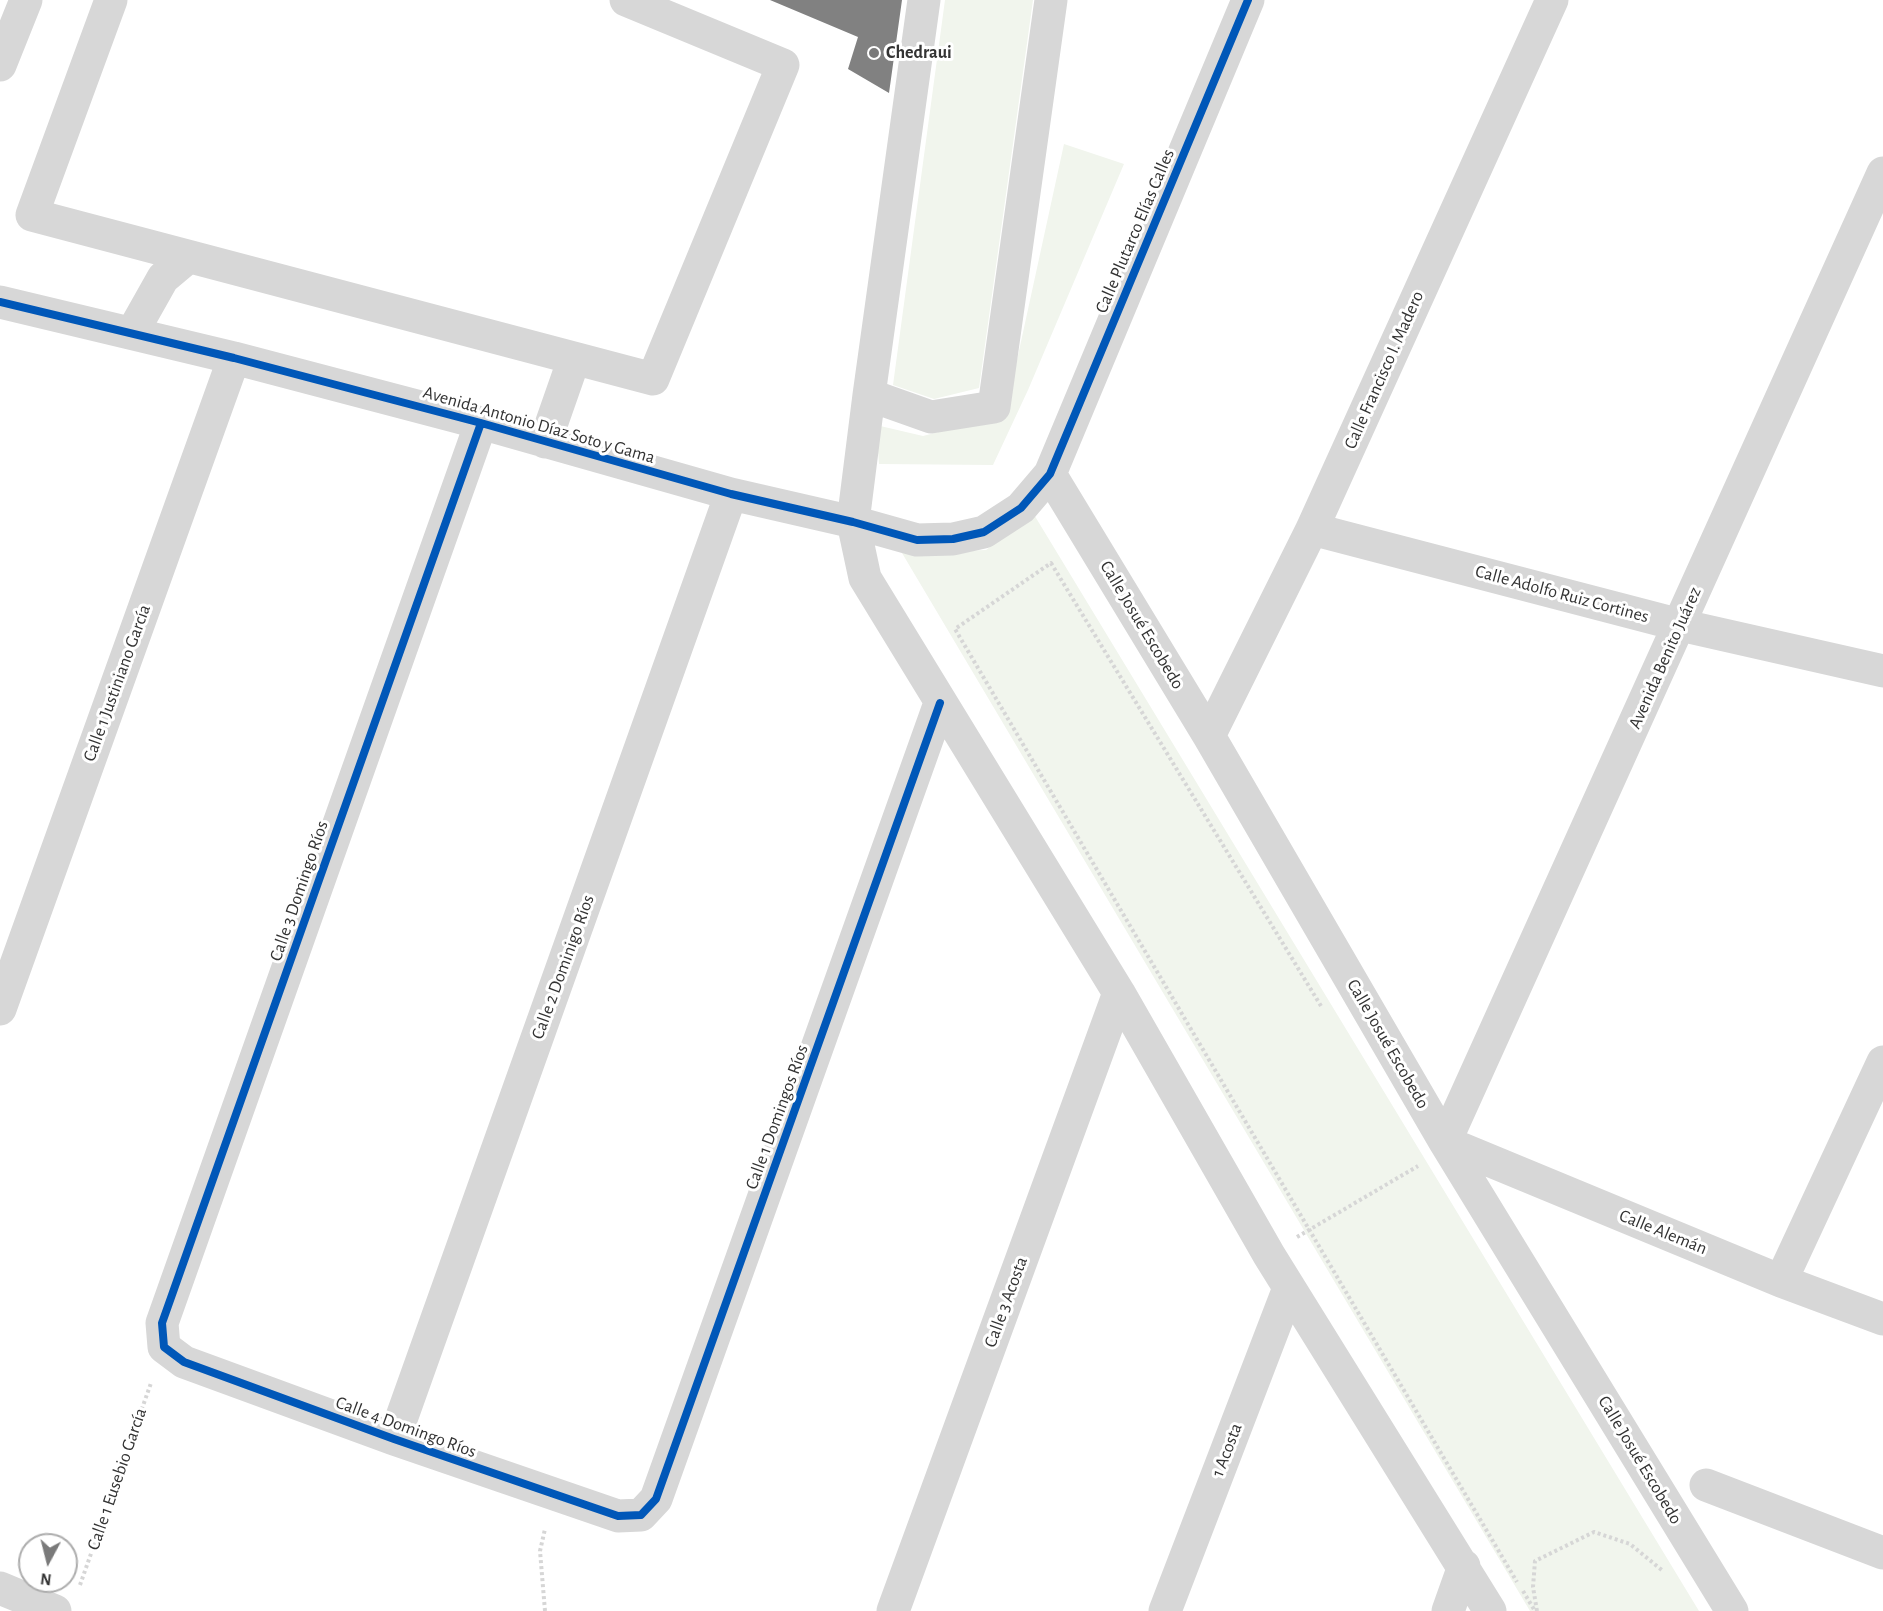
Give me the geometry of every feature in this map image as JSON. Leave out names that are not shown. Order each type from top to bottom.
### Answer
[{"type":"street","points":[[0,65],[26,0]]},
{"type":"street","points":[[111,0],[32,215],[652,380],[783,65],[626,0]]},
{"type":"street","points":[[924,0],[853,522],[865,578],[940,704],[1119,993],[1269,1255],[1490,1611]]},
{"type":"street","points":[[869,395],[931,417],[994,407],[1051,0]]},
{"type":"street","name":"Calle Plutarco Elías Calles","points":[[1050,474],[1248,0]]},
{"type":"street","name":"Calle Francisco I. Madero","points":[[1209,736],[1312,528],[1552,0]]},
{"type":"street","name":"Avenida Benito Juárez","points":[[1445,1142],[1883,173]]},
{"type":"street","points":[[132,333],[163,278],[188,257]]},
{"type":"street","name":"Avenida Antonio Díaz Soto y Gama","points":[[0,302],[234,358],[481,423],[731,494],[853,522],[918,540],[953,539],[984,532],[1021,508],[1050,474]]},
{"type":"street","name":"Calle 1 Justiniano García","points":[[0,1009],[234,358]]},
{"type":"street","points":[[545,442],[574,359]]},
{"type":"street","name":"Calle 3 Domingo Ríos","points":[[174,1355],[162,1323],[481,423]]},
{"type":"street","name":"Calle Josué Escobedo","points":[[1050,474],[1209,736],[1445,1142],[1732,1611]]},
{"type":"street","name":"Calle 2 Dominigo Ríos","points":[[394,1439],[731,494]]},
{"type":"street","name":"Calle Adolfo Ruiz Cortines","points":[[1312,528],[1680,625],[1883,671]]},
{"type":"street","name":"Calle 1 Domingos Ríos","points":[[618,1516],[641,1515],[656,1499],[940,704]]},
{"type":"street","name":"Calle 3 Acosta","points":[[893,1611],[1119,993]]},
{"type":"street","points":[[1781,1281],[1883,1062]]},
{"type":"street","name":"Calle Alemán","points":[[1445,1142],[1781,1281],[1883,1319]]},
{"type":"street","name":"1 Acosta","points":[[1165,1611],[1290,1288]]},
{"type":"street","name":"Calle 4 Domingo Ríos","points":[[174,1355],[394,1439],[618,1516]]},
{"type":"street","points":[[1706,1485],[1883,1553]]},
{"type":"street","points":[[1448,1611],[1464,1566]]},
{"type":"street","points":[[0,1588],[66,1601]]},
{"type":"path","points":[[1051,563],[955,629],[1536,1611]]},
{"type":"path","points":[[1269,1255],[1309,1229],[1419,1166],[1445,1142]]},
{"type":"path","points":[[544,1611],[540,1551],[553,1494]]},
{"type":"path","points":[[1536,1611],[1533,1587],[1535,1562],[1594,1532],[1630,1544],[1668,1575]]},
{"type":"shaded area","points":[[945,0],[1033,0],[979,388],[934,399],[893,385]]},
{"type":"shaded area","points":[[1064,144],[1124,164],[1028,390],[993,465],[879,464],[876,425],[923,436],[1005,415]]},
{"type":"shaded area","points":[[1033,513],[1699,1611],[1530,1611],[902,553],[986,550]]},
{"type":"building","name":"Chedraui","points":[[770,0],[902,0],[889,93],[848,69],[858,37]]},
{"type":"cycle path","points":[[0,302],[234,358],[481,423],[731,494],[853,522],[917,540],[953,539],[984,532],[1021,508],[1050,474],[1248,0]]},
{"type":"cycle path","points":[[481,423],[162,1323],[164,1347],[184,1362],[394,1439],[618,1516],[641,1515],[656,1499],[940,703]]},
{"type":"place","name":"Chedraui","points":[[874,53]]}]
